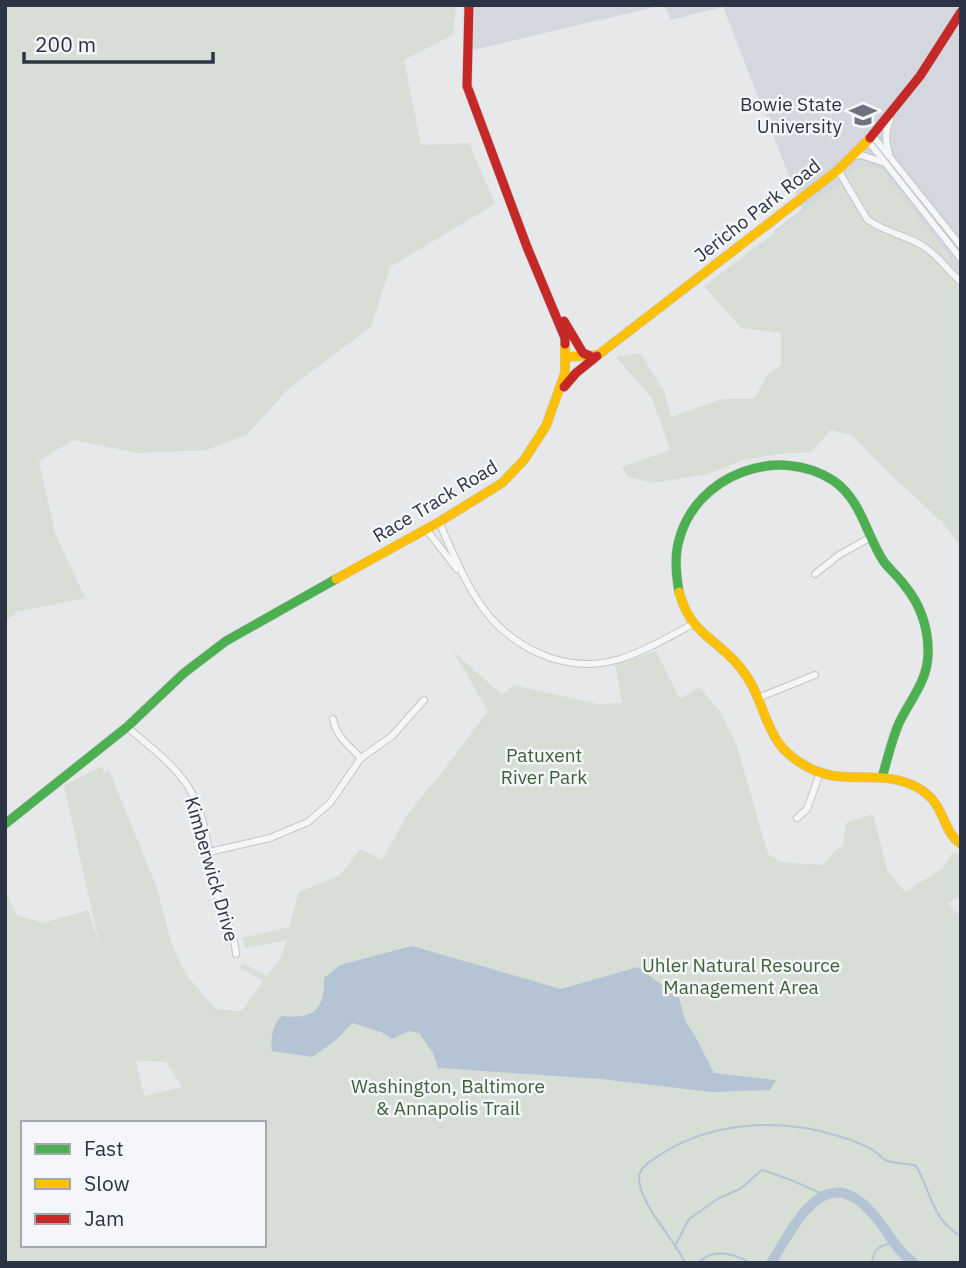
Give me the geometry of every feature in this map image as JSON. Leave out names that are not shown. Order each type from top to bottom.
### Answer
[{"type":"street","name":"Race Track Road","points":[[5,824],[127,727],[184,673],[226,641],[439,522],[511,476],[541,436],[565,373],[565,338],[527,247],[467,86],[469,5]]},
{"type":"street","name":"Jericho Park Road","points":[[557,397],[576,373],[595,356],[838,170],[871,139],[921,75],[961,12]]},
{"type":"street","points":[[893,111],[886,129],[888,160],[961,259]]},
{"type":"street","points":[[871,139],[961,246]]},
{"type":"street","points":[[853,156],[888,160]]},
{"type":"street","points":[[838,170],[867,219],[874,225],[921,244],[934,253],[961,282]]},
{"type":"street","points":[[555,311],[561,316],[583,353],[595,356]]},
{"type":"street","points":[[566,357],[595,356]]},
{"type":"street","points":[[883,774],[898,727],[923,681],[928,664],[928,646],[918,606],[882,559],[861,510],[834,482],[813,471],[770,463],[738,472],[722,480],[690,514],[679,539],[677,563],[680,591],[693,624],[737,663],[758,698],[769,729],[781,747],[798,761],[820,773],[845,776],[883,774],[914,785],[935,801],[953,838],[961,844]]},
{"type":"street","points":[[439,522],[463,575],[485,612],[500,630],[525,647],[559,660],[582,664],[620,659],[693,624]]},
{"type":"street","points":[[426,529],[463,575]]},
{"type":"street","points":[[815,574],[839,555],[871,537]]},
{"type":"street","points":[[758,698],[815,675]]},
{"type":"street","points":[[209,852],[270,838],[308,822],[330,803],[361,758],[392,736],[424,700]]},
{"type":"street","points":[[333,719],[342,738],[361,758]]},
{"type":"street","name":"Kimberwick Drive","points":[[127,727],[164,758],[189,788],[198,807],[224,918],[234,934],[236,954]]},
{"type":"street","points":[[797,818],[807,809],[820,773]]},
{"type":"shaded area","points":[[475,5],[663,5],[473,50]]},
{"type":"shaded area","name":"Bowie State University","points":[[664,5],[961,5],[961,297],[773,232],[802,209],[723,7],[671,20]]},
{"type":"green space","points":[[5,5],[456,5],[453,35],[404,60],[421,145],[469,143],[495,204],[390,267],[371,327],[287,390],[248,434],[207,450],[138,453],[73,440],[39,461],[55,533],[85,598],[16,612],[5,622]]},
{"type":"green space","points":[[858,166],[880,168],[949,256],[961,284],[961,547],[944,524],[852,435],[831,430],[811,452],[743,460],[708,474],[653,483],[628,477],[622,467],[670,450],[652,398],[616,357],[640,353],[664,391],[671,417],[722,399],[754,399],[769,373],[781,365],[781,333],[741,328],[704,286],[836,187]]},
{"type":"green space","points":[[453,651],[502,695],[513,685],[598,704],[622,703],[615,665],[656,651],[680,699],[699,687],[720,711],[736,743],[768,854],[780,862],[823,865],[835,850],[843,846],[846,823],[873,814],[888,872],[905,892],[943,868],[952,853],[961,854],[961,896],[948,903],[957,914],[961,912],[961,1263],[5,1263],[5,891],[17,915],[43,923],[88,910],[100,948],[64,785],[102,766],[104,772],[109,770],[157,888],[172,945],[186,974],[215,1009],[242,1011],[263,981],[239,967],[245,964],[267,976],[282,955],[286,940],[246,948],[242,938],[289,927],[299,892],[340,875],[360,849],[382,860],[409,812],[488,711]],"holes":[[[136,1061],[166,1062],[182,1087],[144,1096]]]},
{"type":"water","points":[[412,946],[561,989],[638,967],[679,998],[686,1023],[714,1073],[776,1080],[770,1090],[712,1092],[601,1079],[438,1068],[433,1053],[419,1033],[409,1031],[392,1039],[381,1032],[352,1023],[335,1041],[312,1057],[272,1051],[273,1032],[279,1019],[282,1016],[302,1016],[315,1010],[322,998],[324,978],[340,965]]},
{"type":"waterway","points":[[685,1263],[645,1200],[639,1175],[651,1161],[683,1142],[704,1134],[749,1126],[771,1125],[816,1130],[860,1144],[885,1160],[916,1166],[938,1214],[951,1230],[961,1236]]},
{"type":"waterway","points":[[676,1244],[689,1219],[719,1198],[740,1189],[762,1170],[825,1195]]},
{"type":"waterway","points":[[771,1263],[800,1217],[812,1204],[825,1195],[839,1193],[855,1198],[872,1213],[901,1252],[914,1263]]},
{"type":"waterway","points":[[872,1263],[877,1249],[892,1243]]},
{"type":"waterway","points":[[698,1263],[717,1254],[737,1257],[750,1263]]},
{"type":"waterway","points":[[765,1263],[776,1255]]},
{"type":"traffic: fast","points":[[679,592],[676,566],[679,540],[688,517],[703,498],[721,483],[742,472],[765,466],[789,465],[812,470],[834,481],[843,489],[857,508],[884,562],[915,601],[927,636],[925,674],[899,723],[883,774]]},
{"type":"traffic: fast","points":[[5,824],[127,727],[184,673],[226,641],[336,579]]},
{"type":"traffic: slow","points":[[566,357],[598,355],[838,170],[870,138]]},
{"type":"traffic: slow","points":[[336,579],[439,522],[502,483],[524,460],[546,426],[565,373],[565,344]]},
{"type":"traffic: slow","points":[[679,592],[684,606],[697,626],[730,656],[749,681],[768,724],[784,750],[797,761],[829,775],[894,779],[920,789],[935,802],[950,832],[961,844]]},
{"type":"traffic: jam","points":[[469,5],[467,86],[527,247],[565,338],[565,344]]},
{"type":"traffic: jam","points":[[870,138],[920,76],[961,12]]},
{"type":"traffic: jam","points":[[564,321],[583,353],[590,356]]},
{"type":"traffic: jam","points":[[564,387],[597,356]]},
{"type":"place","name":"Bowie State University","points":[[863,115]]},
{"type":"park label","name":"Patuxent River Park","points":[[544,766]]},
{"type":"park label","name":"Uhler Natural Resource Management Area","points":[[741,976]]},
{"type":"park label","name":"Washington, Baltimore & Annapolis Trail","points":[[448,1097]]}]
